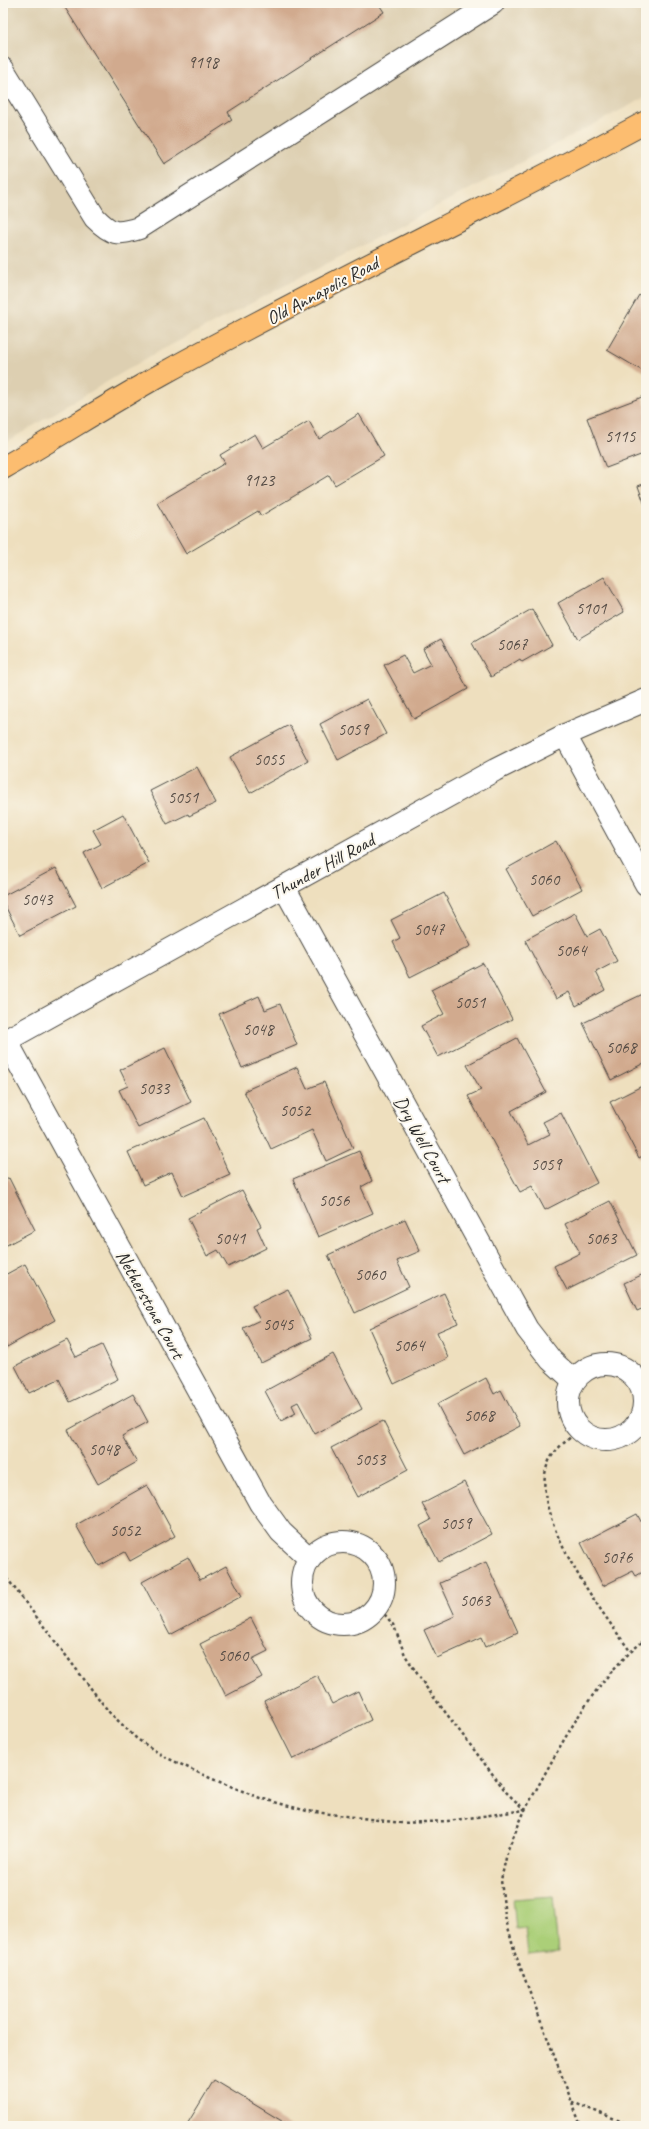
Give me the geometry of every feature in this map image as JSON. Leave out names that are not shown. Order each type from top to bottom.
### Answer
[{"type":"main road","name":"Old Annapolis Road","points":[[3,468],[164,373],[430,234],[535,182],[646,122]]},
{"type":"street","points":[[3,69],[95,218],[108,231],[124,233],[139,228],[493,3]]},
{"type":"street","name":"Thunder Hill Road","points":[[4,1041],[495,770],[565,735],[646,700]]},
{"type":"street","points":[[565,735],[646,884]]},
{"type":"street","name":"Dry Well Court","points":[[284,887],[528,1329],[550,1360],[574,1381]]},
{"type":"street","name":"Netherstone Court","points":[[4,1041],[260,1503],[281,1532],[309,1558]]},
{"type":"street","points":[[606,1363],[618,1365],[629,1371],[638,1380],[643,1392],[645,1404],[642,1416],[636,1427],[626,1435],[614,1440],[602,1440],[590,1437],[579,1430],[572,1419],[568,1406],[568,1393],[574,1381],[582,1371],[594,1365],[606,1363]]},
{"type":"street","points":[[346,1542],[360,1545],[372,1553],[380,1565],[384,1578],[383,1592],[378,1605],[363,1618],[344,1624],[332,1623],[320,1617],[310,1608],[304,1596],[302,1583],[304,1570],[309,1558],[320,1549],[332,1543],[346,1542]]},
{"type":"path","points":[[579,1430],[553,1453],[547,1467],[544,1489],[550,1513],[565,1553],[592,1599],[630,1651]]},
{"type":"path","points":[[3,1573],[109,1712],[137,1739],[165,1758],[260,1798],[307,1811],[400,1823],[454,1820],[525,1810]]},
{"type":"path","points":[[378,1605],[394,1626],[406,1655],[426,1687],[507,1793],[525,1810]]},
{"type":"path","points":[[581,2126],[515,1953],[505,1916],[501,1880],[508,1849],[525,1810],[550,1766],[604,1678],[630,1651],[646,1639]]},
{"type":"path","points":[[572,2102],[633,2126]]},
{"type":"shaded area","points":[[3,3],[646,3],[646,97],[152,355],[3,444]]},
{"type":"green space","points":[[553,1896],[558,1952],[528,1955],[525,1928],[516,1929],[513,1899]]},
{"type":"building","points":[[62,3],[378,3],[384,12],[228,112],[232,120],[164,164]]},
{"type":"building","points":[[639,295],[646,300],[646,373],[607,350]]},
{"type":"building","points":[[642,397],[646,406],[646,453],[606,468],[587,418]]},
{"type":"building","points":[[359,414],[384,456],[335,485],[329,475],[261,516],[258,511],[186,554],[157,503],[225,463],[220,455],[255,434],[263,448],[309,421],[319,439]]},
{"type":"building","points":[[646,483],[646,508],[638,486]]},
{"type":"building","points":[[604,577],[624,612],[578,639],[558,603]]},
{"type":"building","points":[[532,609],[552,645],[522,662],[520,659],[491,677],[472,643]]},
{"type":"building","points":[[441,639],[468,689],[414,719],[384,665],[403,655],[413,673],[431,664],[423,649]]},
{"type":"building","points":[[367,699],[386,734],[338,760],[320,724]]},
{"type":"building","points":[[289,725],[308,761],[250,793],[230,757]]},
{"type":"building","points":[[197,767],[216,803],[189,816],[188,814],[167,824],[150,791]]},
{"type":"building","points":[[123,814],[149,863],[102,888],[84,853],[101,844],[93,830]]},
{"type":"building","points":[[556,841],[582,889],[532,916],[506,869]]},
{"type":"building","points":[[56,868],[76,906],[20,935],[3,902],[3,896]]},
{"type":"building","points":[[444,893],[471,946],[410,977],[393,942],[400,938],[391,920]]},
{"type":"building","points":[[575,913],[587,936],[600,929],[617,961],[596,972],[605,990],[576,1006],[569,992],[556,999],[525,940]]},
{"type":"building","points":[[483,963],[512,1019],[438,1057],[421,1026],[444,1014],[431,990]]},
{"type":"building","points":[[645,993],[646,1062],[611,1080],[583,1023]]},
{"type":"building","points":[[259,996],[265,1010],[280,1004],[297,1045],[242,1068],[219,1014]]},
{"type":"building","points":[[517,1038],[546,1092],[511,1111],[528,1145],[550,1134],[543,1122],[561,1113],[597,1183],[545,1210],[532,1186],[520,1192],[468,1096],[481,1090],[467,1065]]},
{"type":"building","points":[[165,1048],[191,1102],[138,1128],[119,1090],[128,1086],[120,1070]]},
{"type":"building","points":[[297,1067],[307,1089],[324,1082],[353,1148],[326,1161],[312,1130],[271,1149],[244,1091]]},
{"type":"building","points":[[646,1084],[646,1154],[639,1158],[610,1102]]},
{"type":"building","points":[[204,1118],[230,1175],[183,1196],[172,1172],[143,1185],[128,1152]]},
{"type":"building","points":[[359,1151],[372,1181],[361,1187],[373,1213],[318,1237],[293,1179]]},
{"type":"building","points":[[9,1178],[35,1230],[3,1247],[3,1182]]},
{"type":"building","points":[[242,1190],[261,1226],[257,1228],[266,1248],[228,1267],[218,1250],[207,1256],[188,1218]]},
{"type":"building","points":[[610,1201],[637,1255],[567,1290],[554,1266],[580,1253],[565,1224]]},
{"type":"building","points":[[405,1219],[420,1251],[397,1261],[409,1287],[355,1313],[328,1255]]},
{"type":"building","points":[[25,1264],[55,1320],[7,1347],[3,1340],[3,1276]]},
{"type":"building","points":[[646,1273],[646,1307],[637,1311],[624,1283]]},
{"type":"building","points":[[288,1289],[312,1338],[261,1363],[243,1328],[260,1320],[252,1306]]},
{"type":"building","points":[[444,1293],[458,1323],[437,1332],[448,1358],[394,1384],[369,1328]]},
{"type":"building","points":[[67,1340],[76,1357],[102,1345],[118,1379],[70,1402],[59,1379],[29,1393],[15,1366]]},
{"type":"building","points":[[333,1354],[362,1409],[315,1434],[298,1402],[292,1405],[296,1413],[281,1421],[265,1391]]},
{"type":"building","points":[[486,1378],[494,1394],[501,1390],[520,1426],[464,1455],[437,1404]]},
{"type":"building","points":[[133,1394],[148,1422],[122,1436],[137,1462],[98,1484],[68,1430]]},
{"type":"building","points":[[383,1421],[408,1470],[357,1497],[331,1448]]},
{"type":"building","points":[[464,1482],[492,1534],[439,1562],[420,1526],[431,1520],[422,1504]]},
{"type":"building","points":[[147,1485],[175,1536],[130,1561],[125,1552],[99,1566],[76,1525]]},
{"type":"building","points":[[637,1514],[646,1531],[646,1570],[636,1576],[633,1571],[603,1586],[581,1543]]},
{"type":"building","points":[[188,1557],[200,1580],[226,1566],[242,1596],[170,1635],[142,1582]]},
{"type":"building","points":[[486,1562],[518,1632],[485,1647],[481,1638],[437,1658],[424,1630],[455,1616],[440,1583]]},
{"type":"building","points":[[251,1618],[268,1651],[252,1659],[262,1677],[226,1696],[200,1644]]},
{"type":"building","points":[[317,1675],[332,1704],[358,1691],[371,1720],[293,1759],[264,1701]]},
{"type":"building","points":[[214,2080],[290,2126],[186,2126]]}]
